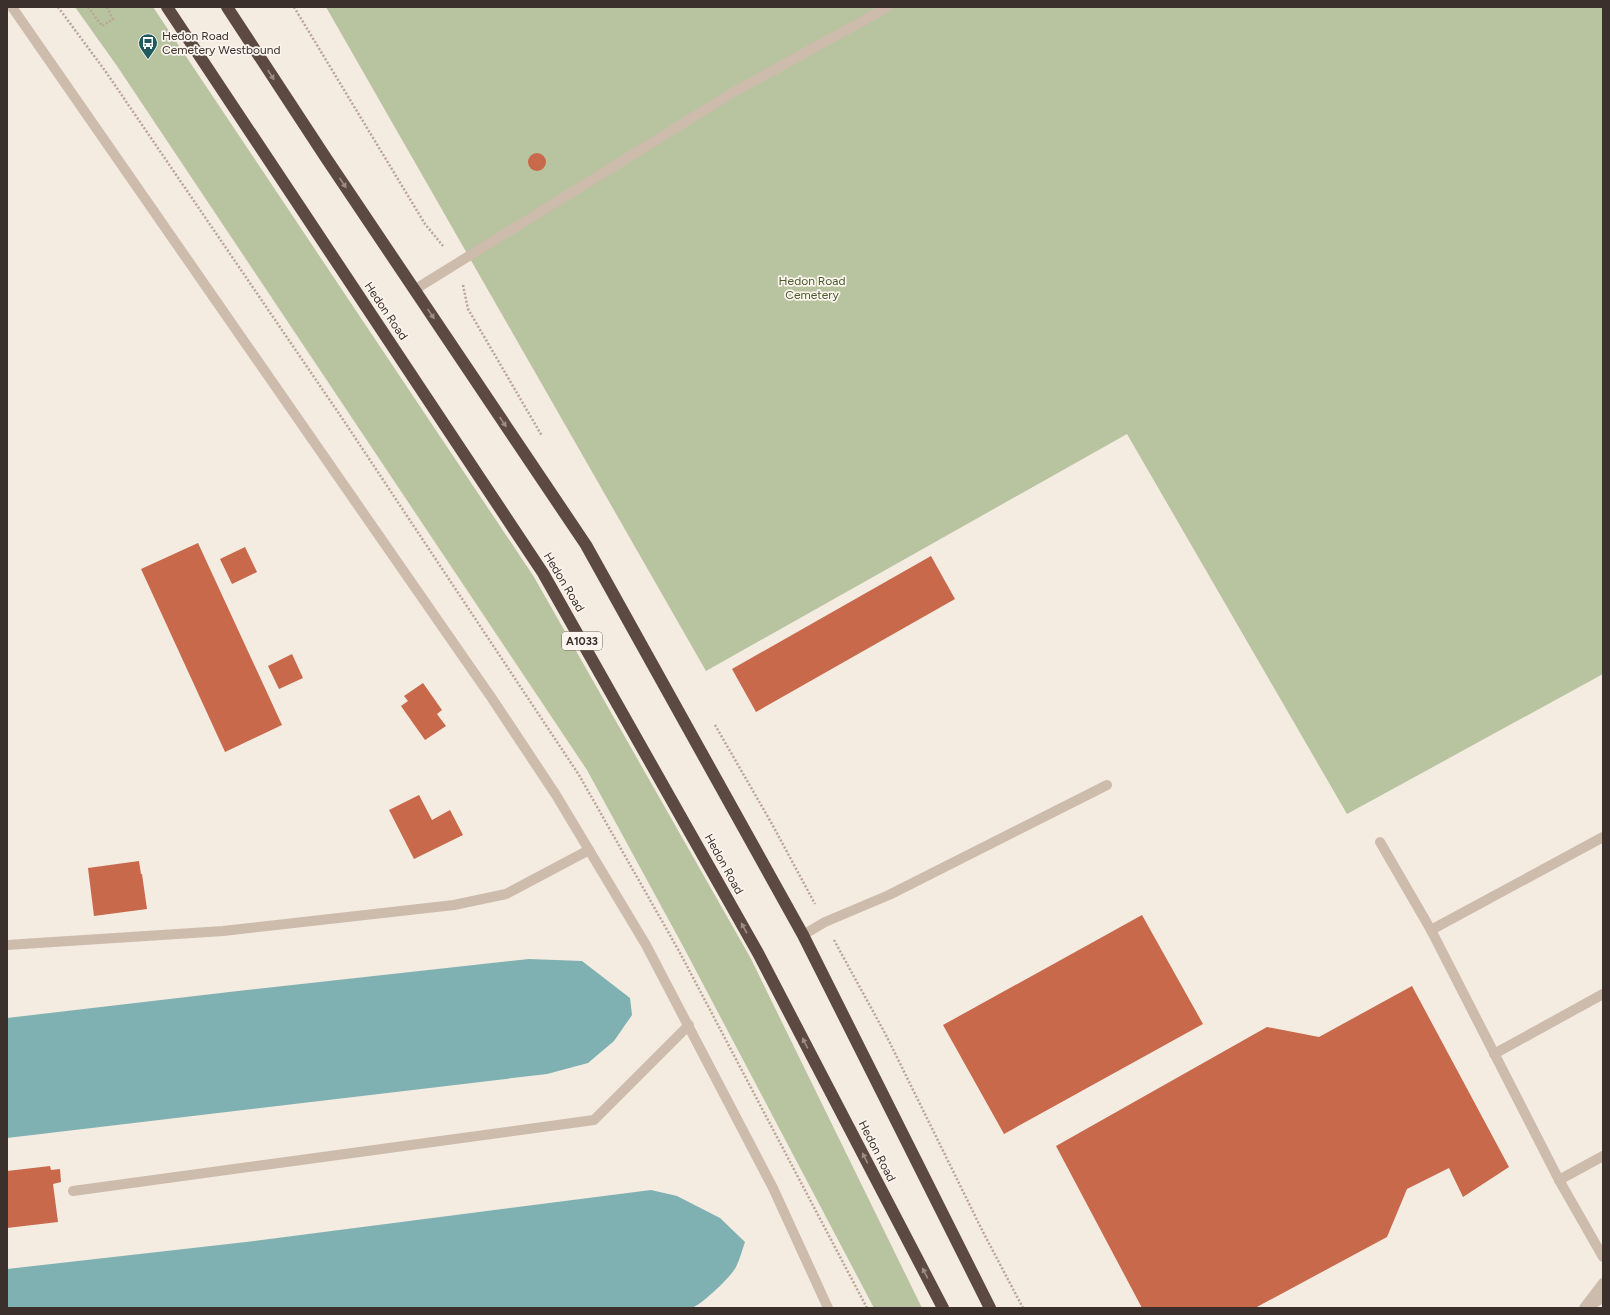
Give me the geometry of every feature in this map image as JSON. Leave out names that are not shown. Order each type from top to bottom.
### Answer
[{"type":"highway","name":"Hedon Road","points":[[167,7],[543,573],[758,953],[943,1308]]},
{"type":"highway","points":[[227,7],[414,290],[586,545],[803,935],[990,1308]]},
{"type":"lane","points":[[12,7],[491,697],[556,795],[646,945],[689,1025],[774,1188],[828,1308]]},
{"type":"lane","points":[[414,290],[732,93],[888,7]]},
{"type":"lane","points":[[803,935],[825,922],[889,895],[1107,785]]},
{"type":"lane","points":[[1431,930],[1603,836]]},
{"type":"lane","points":[[1380,842],[1431,930],[1559,1180],[1603,1257]]},
{"type":"lane","points":[[7,945],[223,931],[454,905],[506,894],[588,850]]},
{"type":"lane","points":[[1494,1054],[1603,994]]},
{"type":"lane","points":[[73,1191],[594,1120],[689,1025]]},
{"type":"lane","points":[[1559,1180],[1603,1156]]},
{"type":"lane","points":[[1584,1308],[1603,1283]]},
{"type":"lane","points":[[1584,1308],[1603,1298]]},
{"type":"path","points":[[88,7],[102,26],[113,19],[107,7]]},
{"type":"green space","points":[[75,7],[153,7],[534,577],[750,957],[922,1308],[874,1308],[684,948],[587,770],[117,66]]},
{"type":"green space","name":"Hedon Road Cemetery","points":[[326,7],[1603,7],[1603,674],[1347,814],[1127,434],[706,671]]},
{"type":"water","points":[[529,959],[582,961],[630,998],[632,1015],[614,1041],[588,1063],[547,1074],[7,1138],[7,1018]]},
{"type":"water","points":[[651,1190],[677,1196],[720,1218],[745,1242],[739,1261],[733,1271],[709,1296],[697,1306],[692,1308],[7,1308],[7,1269],[246,1242]]},
{"type":"building","points":[[533,153],[541,153],[546,158],[544,169],[541,171],[533,171],[528,166],[528,158]]},
{"type":"building","points":[[198,543],[282,725],[225,752],[141,569]]},
{"type":"building","points":[[245,547],[257,572],[232,584],[220,559]]},
{"type":"building","points":[[931,556],[955,599],[756,712],[732,669]]},
{"type":"building","points":[[292,654],[303,678],[279,689],[268,666]]},
{"type":"building","points":[[423,683],[442,710],[437,714],[446,726],[425,740],[401,706],[408,701],[404,696]]},
{"type":"building","points":[[419,795],[432,820],[450,810],[463,835],[414,859],[389,810]]},
{"type":"building","points":[[139,861],[147,909],[94,916],[88,868]]},
{"type":"building","points":[[1142,915],[1203,1024],[1004,1134],[943,1025]]},
{"type":"building","points":[[1412,986],[1509,1167],[1463,1197],[1449,1168],[1407,1189],[1387,1237],[1255,1308],[1142,1308],[1056,1146],[1267,1027],[1319,1037]]},
{"type":"building","points":[[50,1166],[51,1170],[60,1169],[61,1182],[53,1184],[58,1222],[7,1228],[7,1171]]},
{"type":"place","name":"Hedon Road Cemetery Westbound","points":[[148,60]]}]
